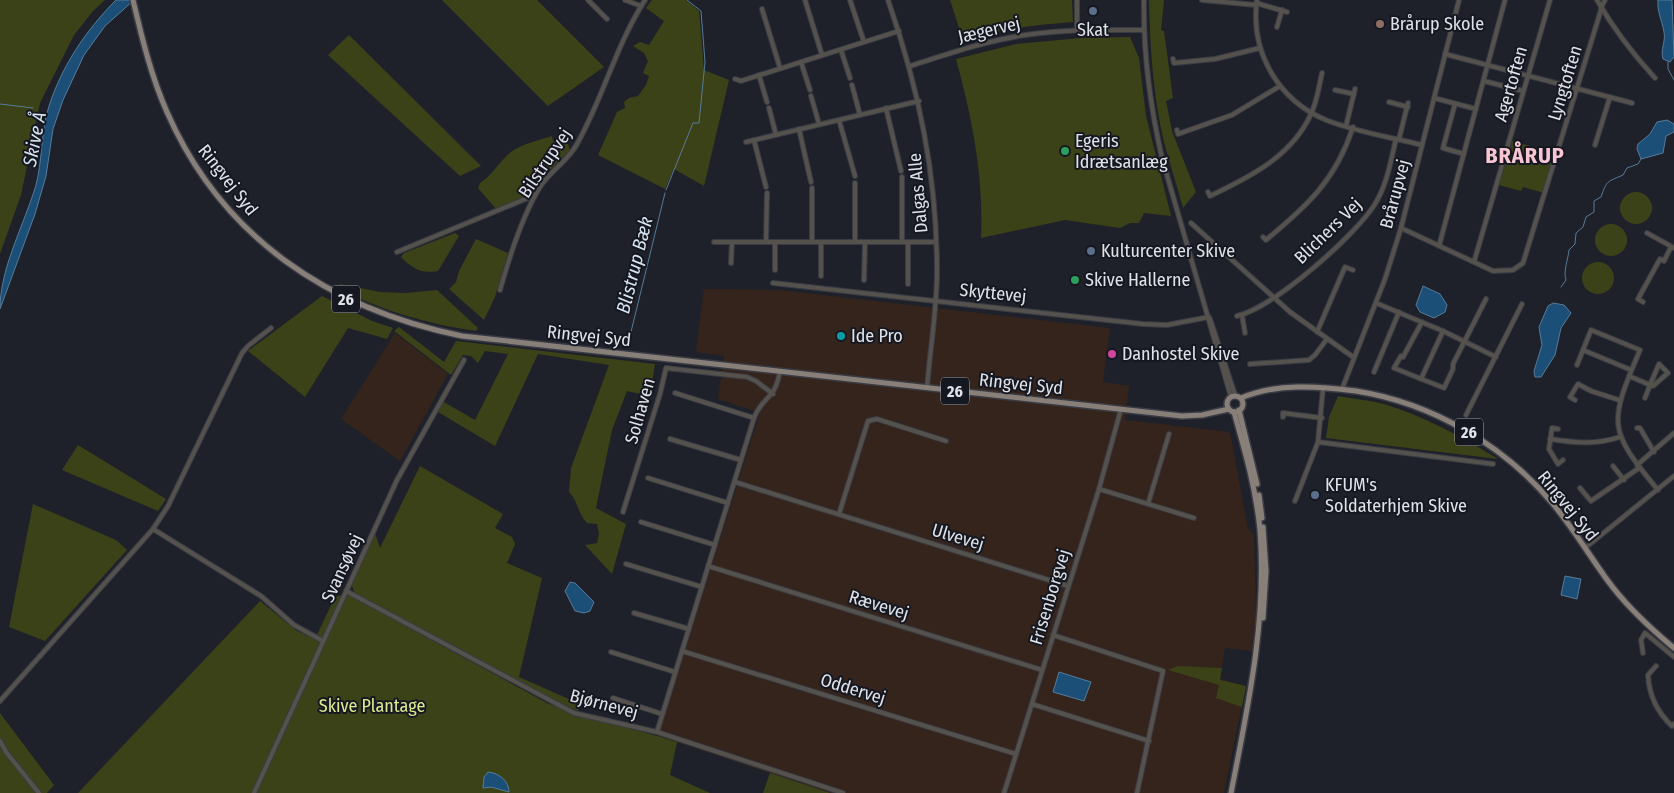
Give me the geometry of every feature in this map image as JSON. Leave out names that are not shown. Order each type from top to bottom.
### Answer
[{"type":"main road","name":"Ringvej Syd","points":[[132,0],[154,78],[167,112],[186,150],[206,180],[231,211],[271,250],[300,272],[337,294],[389,317],[462,336],[927,388],[1187,416],[1232,409]]},
{"type":"main road","name":"Ringvej Syd","points":[[1237,398],[1270,389],[1342,389],[1382,396],[1418,408],[1455,424],[1483,441],[1515,465],[1544,493],[1623,600],[1645,624],[1674,648]]},
{"type":"main road","name":"26","points":[[1232,409],[1237,398]]},
{"type":"main road","points":[[1231,793],[1258,648],[1261,600],[1260,530],[1255,491],[1232,409],[1237,398]]},
{"type":"street","points":[[588,0],[607,19]]},
{"type":"street","points":[[625,0],[641,6]]},
{"type":"street","name":"Bilstrupvej","points":[[500,290],[509,259],[535,195],[552,172],[577,145],[630,26],[645,0]]},
{"type":"street","points":[[805,0],[822,56]]},
{"type":"street","points":[[850,0],[864,42]]},
{"type":"street","name":"Dalgas Alle","points":[[888,0],[910,66],[932,171],[936,242],[935,301],[927,388]]},
{"type":"street","points":[[1077,0],[1077,30]]},
{"type":"street","points":[[1144,0],[1144,30],[1150,97],[1158,141],[1209,317],[1237,398]]},
{"type":"street","points":[[1202,0],[1256,3],[1287,12]]},
{"type":"street","name":"Brårupvej","points":[[1342,389],[1353,357],[1376,303],[1401,228],[1459,0]]},
{"type":"street","points":[[1439,246],[1505,0]]},
{"type":"street","name":"Agertoften","points":[[1474,262],[1550,0]]},
{"type":"street","points":[[1597,0],[1601,9],[1655,78]]},
{"type":"street","name":"Lyngtoften","points":[[1401,228],[1500,272],[1513,270],[1524,263],[1605,0]]},
{"type":"street","points":[[1256,3],[1256,33],[1265,63],[1280,86],[1298,104],[1312,113],[1346,126],[1422,145]]},
{"type":"street","points":[[762,9],[780,68]]},
{"type":"street","points":[[1277,27],[1282,10]]},
{"type":"street","name":"Jægervej","points":[[910,66],[999,39],[1077,30],[1144,30]]},
{"type":"street","points":[[735,79],[741,81],[898,31]]},
{"type":"street","points":[[1173,59],[1174,63],[1215,59],[1260,48]]},
{"type":"street","points":[[841,50],[850,78]]},
{"type":"street","points":[[1445,54],[1632,102]]},
{"type":"street","points":[[801,62],[810,90]]},
{"type":"street","points":[[1208,192],[1210,196],[1262,169],[1293,141],[1312,113],[1322,73]]},
{"type":"street","points":[[759,75],[767,102]]},
{"type":"street","points":[[1484,81],[1523,91]]},
{"type":"street","points":[[852,85],[860,115]]},
{"type":"street","points":[[1177,130],[1178,134],[1232,115],[1280,86]]},
{"type":"street","points":[[1335,90],[1354,92],[1346,126]]},
{"type":"street","points":[[811,96],[819,124]]},
{"type":"street","points":[[1595,145],[1610,97]]},
{"type":"street","points":[[1434,98],[1476,109]]},
{"type":"street","points":[[746,142],[918,101]]},
{"type":"street","name":"Blichers Vej","points":[[1245,333],[1240,315],[1257,310],[1310,270],[1367,216],[1376,203],[1384,184],[1408,105],[1389,102]]},
{"type":"street","points":[[1455,104],[1443,148],[1464,154]]},
{"type":"street","points":[[769,108],[776,135]]},
{"type":"street","points":[[886,108],[901,171]]},
{"type":"street","points":[[840,120],[855,176]]},
{"type":"street","points":[[1263,236],[1266,240],[1317,195],[1341,158],[1353,128]]},
{"type":"street","points":[[799,129],[811,182]]},
{"type":"street","points":[[754,140],[766,187]]},
{"type":"street","points":[[902,177],[902,242]]},
{"type":"street","points":[[855,183],[855,242]]},
{"type":"street","points":[[812,188],[812,242]]},
{"type":"street","points":[[766,242],[767,193]]},
{"type":"street","points":[[397,252],[535,195]]},
{"type":"street","points":[[1190,222],[1273,297],[1317,332],[1353,357]]},
{"type":"street","points":[[1643,302],[1638,299],[1660,259],[1664,261],[1673,247],[1647,233]]},
{"type":"street","points":[[714,242],[936,242]]},
{"type":"street","points":[[731,263],[732,242]]},
{"type":"street","points":[[775,242],[775,270]]},
{"type":"street","points":[[821,242],[821,276]]},
{"type":"street","points":[[864,280],[865,242]]},
{"type":"street","points":[[908,242],[908,284]]},
{"type":"street","points":[[1317,332],[1345,267],[1353,270]]},
{"type":"street","name":"Skyttevej","points":[[774,283],[1143,324],[1166,325],[1209,317]]},
{"type":"street","points":[[1422,322],[1403,358],[1401,356],[1394,368],[1444,388],[1486,299]]},
{"type":"street","points":[[1376,303],[1422,322],[1496,357]]},
{"type":"street","points":[[1466,415],[1522,304]]},
{"type":"street","points":[[1374,372],[1399,312]]},
{"type":"street","points":[[0,701],[153,529],[168,506],[242,354],[248,346],[271,328]]},
{"type":"street","points":[[1577,365],[1591,330],[1640,350],[1620,400],[1617,418],[1620,437],[1628,454],[1658,490]]},
{"type":"street","points":[[1421,379],[1442,331]]},
{"type":"street","points":[[1250,364],[1309,360],[1315,356],[1327,339]]},
{"type":"street","points":[[1583,350],[1631,370]]},
{"type":"street","name":"Svansøvej","points":[[254,793],[397,480],[464,360]]},
{"type":"street","points":[[1629,376],[1650,385],[1653,386],[1668,373],[1658,364],[1650,385],[1645,398]]},
{"type":"street","name":"Solhaven","points":[[623,512],[660,394],[666,368],[747,377],[774,394]]},
{"type":"street","points":[[657,732],[754,418],[761,405],[774,394],[780,371]]},
{"type":"street","points":[[1576,400],[1570,397],[1578,384],[1592,391],[1620,400]]},
{"type":"street","points":[[1295,501],[1318,442],[1324,388]]},
{"type":"street","points":[[675,394],[754,418]]},
{"type":"street","name":"Frisenborgvej","points":[[1004,793],[1099,489],[1121,409]]},
{"type":"street","points":[[1283,417],[1283,413],[1322,418]]},
{"type":"street","points":[[839,514],[870,419],[877,419],[946,441]]},
{"type":"street","points":[[1558,429],[1552,428],[1549,449],[1552,458],[1558,464],[1563,460]]},
{"type":"street","points":[[1637,428],[1640,428],[1654,452]]},
{"type":"street","points":[[1580,488],[1591,501],[1610,487],[1624,480],[1674,433]]},
{"type":"street","points":[[1148,504],[1169,434]]},
{"type":"street","points":[[1550,438],[1585,444],[1604,442],[1620,437]]},
{"type":"street","points":[[670,439],[741,460]]},
{"type":"street","points":[[1318,442],[1492,464]]},
{"type":"street","points":[[1613,466],[1624,480]]},
{"type":"street","points":[[1585,548],[1674,476]]},
{"type":"street","points":[[648,478],[728,503]]},
{"type":"street","name":"Ulvevej","points":[[734,482],[1068,586]]},
{"type":"street","points":[[1099,489],[1194,518]]},
{"type":"street","points":[[641,522],[715,545]]},
{"type":"street","points":[[153,529],[261,596],[294,625],[323,641]]},
{"type":"street","points":[[626,564],[702,587]]},
{"type":"street","name":"Rævevej","points":[[708,566],[1042,670]]},
{"type":"street","name":"Bjørnevej","points":[[346,592],[558,707],[588,717],[657,732],[843,793]]},
{"type":"street","points":[[634,612],[688,629]]},
{"type":"street","points":[[1643,653],[1641,640],[1645,633],[1674,658]]},
{"type":"street","points":[[1053,635],[1163,671],[1137,793]]},
{"type":"street","name":"Oddervej","points":[[682,651],[1016,754]]},
{"type":"street","points":[[611,652],[675,672]]},
{"type":"street","points":[[1656,666],[1648,675],[1648,681],[1663,718],[1672,726],[1674,724]]},
{"type":"street","points":[[613,698],[662,714]]},
{"type":"street","points":[[1032,704],[1149,741]]},
{"type":"street","points":[[0,741],[6,752],[39,793]]},
{"type":"shaded area","points":[[704,289],[780,290],[1110,328],[1103,382],[1129,386],[1125,420],[1230,432],[1248,529],[1254,534],[1256,613],[1252,651],[1225,648],[1220,679],[1246,686],[1224,793],[830,793],[658,736],[760,413],[718,399],[724,356],[696,352]]},
{"type":"shaded area","points":[[395,333],[448,374],[400,461],[341,419]]},
{"type":"green space","points":[[0,0],[105,0],[93,11],[74,35],[40,103],[21,195],[0,254]]},
{"type":"green space","points":[[442,0],[537,0],[604,67],[548,106]]},
{"type":"green space","points":[[652,0],[686,0],[699,11],[704,70],[729,80],[704,186],[674,169],[665,189],[598,155],[617,112],[625,108],[624,102],[629,98],[638,96],[646,85],[649,76],[643,73],[648,61],[644,53],[633,46],[640,42],[649,45],[664,21],[646,8]]},
{"type":"green space","points":[[950,0],[1072,0],[1073,22],[1017,28],[963,40]]},
{"type":"green space","points":[[1149,0],[1164,0],[1161,30],[1164,31],[1173,98],[1166,101],[1172,131],[1196,192],[1183,208],[1164,142],[1157,107],[1151,53]]},
{"type":"green space","points":[[349,35],[481,166],[460,176],[328,55]]},
{"type":"green space","name":"Egeris Idrætsanlæg","points":[[1130,37],[1139,58],[1146,116],[1171,216],[1144,213],[1139,223],[1130,223],[1120,228],[1065,220],[981,238],[981,193],[976,148],[956,59],[1016,44],[1081,38]]},
{"type":"green space","points":[[552,136],[553,141],[568,144],[570,150],[551,169],[537,170],[538,185],[531,194],[496,209],[478,188],[480,183],[515,149]]},
{"type":"green space","points":[[1512,141],[1534,147],[1533,151],[1554,157],[1544,193],[1523,187],[1521,191],[1499,185]]},
{"type":"green space","points":[[1636,192],[1648,196],[1652,208],[1648,220],[1636,224],[1624,220],[1620,208],[1624,196]]},
{"type":"green space","points":[[1611,224],[1623,228],[1627,240],[1623,252],[1611,256],[1599,252],[1595,240],[1599,228]]},
{"type":"green space","points":[[455,233],[459,236],[438,271],[427,272],[418,270],[401,257],[404,253]]},
{"type":"green space","points":[[476,239],[508,253],[495,297],[484,320],[449,289],[456,282],[459,271]]},
{"type":"green space","points":[[1598,262],[1610,266],[1614,278],[1610,290],[1598,294],[1586,290],[1582,278],[1586,266]]},
{"type":"green space","points":[[340,284],[380,292],[406,293],[437,290],[478,328],[476,331],[457,328],[404,315],[370,303],[337,288]]},
{"type":"green space","points":[[322,296],[372,321],[393,328],[387,339],[348,328],[305,397],[248,351]]},
{"type":"green space","points":[[399,327],[444,362],[456,341],[655,364],[650,396],[627,391],[612,430],[596,508],[626,524],[612,574],[585,545],[597,543],[599,534],[597,524],[587,523],[569,492],[571,468],[609,365],[538,354],[495,446],[438,412],[442,401],[475,420],[508,354],[485,351],[478,363],[471,356],[463,355],[451,375],[394,331]]},
{"type":"green space","points":[[1338,396],[1373,401],[1399,409],[1457,435],[1498,459],[1326,438],[1329,417]]},
{"type":"green space","points":[[78,445],[166,499],[158,511],[62,470]]},
{"type":"green space","points":[[420,466],[503,514],[495,528],[512,537],[515,544],[507,563],[542,578],[519,677],[580,704],[578,711],[527,687],[355,594],[351,583],[375,533],[380,548]]},
{"type":"green space","points":[[33,504],[116,540],[127,550],[45,641],[9,627]]},
{"type":"green space","name":"Skive Plantage","points":[[347,594],[547,703],[677,742],[670,775],[710,793],[78,793],[260,601],[297,631],[315,639],[335,597]]},
{"type":"green space","points":[[1178,666],[1222,668],[1220,680],[1246,686],[1242,707],[1216,698],[1219,685],[1168,670]]},
{"type":"green space","points":[[0,713],[54,785],[47,793],[0,793]]},
{"type":"green space","points":[[770,773],[830,793],[763,793]]},
{"type":"water","points":[[116,0],[134,0],[105,26],[84,55],[63,100],[53,129],[46,176],[35,214],[0,309],[1,294],[8,262],[36,185],[45,122],[52,97],[74,52]]},
{"type":"water","points":[[1658,0],[1672,0],[1674,57],[1670,62],[1663,59],[1662,55],[1664,36]]},
{"type":"water","points":[[1667,120],[1674,124],[1674,132],[1666,136],[1663,153],[1641,159],[1637,149],[1638,144],[1650,134],[1657,122]]},
{"type":"water","points":[[1423,286],[1440,294],[1447,305],[1445,312],[1434,318],[1420,312],[1416,305]]},
{"type":"water","points":[[1553,303],[1564,305],[1571,313],[1561,328],[1555,355],[1541,377],[1535,377],[1534,371],[1542,345],[1539,327],[1548,306]]},
{"type":"water","points":[[1565,576],[1581,579],[1577,599],[1561,595]]},
{"type":"water","points":[[570,582],[575,583],[594,602],[590,611],[584,613],[575,611],[565,591]]},
{"type":"water","points":[[1059,672],[1091,682],[1084,701],[1053,692]]},
{"type":"water","points":[[488,772],[503,778],[509,788],[509,792],[491,787],[483,788],[484,777]]},
{"type":"waterway","name":"Blistrup Bæk","points":[[666,190],[693,123],[699,123],[705,62],[701,11],[687,0]]},
{"type":"waterway","points":[[1668,62],[1668,69],[1674,80]]},
{"type":"waterway","name":"Skive Å","points":[[0,104],[33,108]]},
{"type":"waterway","points":[[1561,287],[1566,280],[1565,269],[1569,250],[1575,244],[1576,233],[1583,227],[1586,217],[1594,212],[1594,201],[1601,197],[1608,182],[1623,175],[1627,168],[1638,164],[1641,159]]},
{"type":"waterway","name":"Blistrup Bæk","points":[[628,344],[665,193]]},
{"type":"place","name":"Skat","points":[[1093,11]]},
{"type":"place","name":"Brårup Skole","points":[[1380,24]]},
{"type":"place","name":"Egeris Idrætsanlæg","points":[[1065,151]]},
{"type":"place","name":"Kulturcenter Skive","points":[[1091,251]]},
{"type":"place","name":"Skive Hallerne","points":[[1075,280]]},
{"type":"place","name":"Ide Pro","points":[[841,336]]},
{"type":"place","name":"Danhostel Skive","points":[[1112,354]]},
{"type":"place","name":"KFUM's Soldaterhjem Skive","points":[[1315,495]]},
{"type":"district","name":"BRÅRUP","points":[[1525,155]]}]
